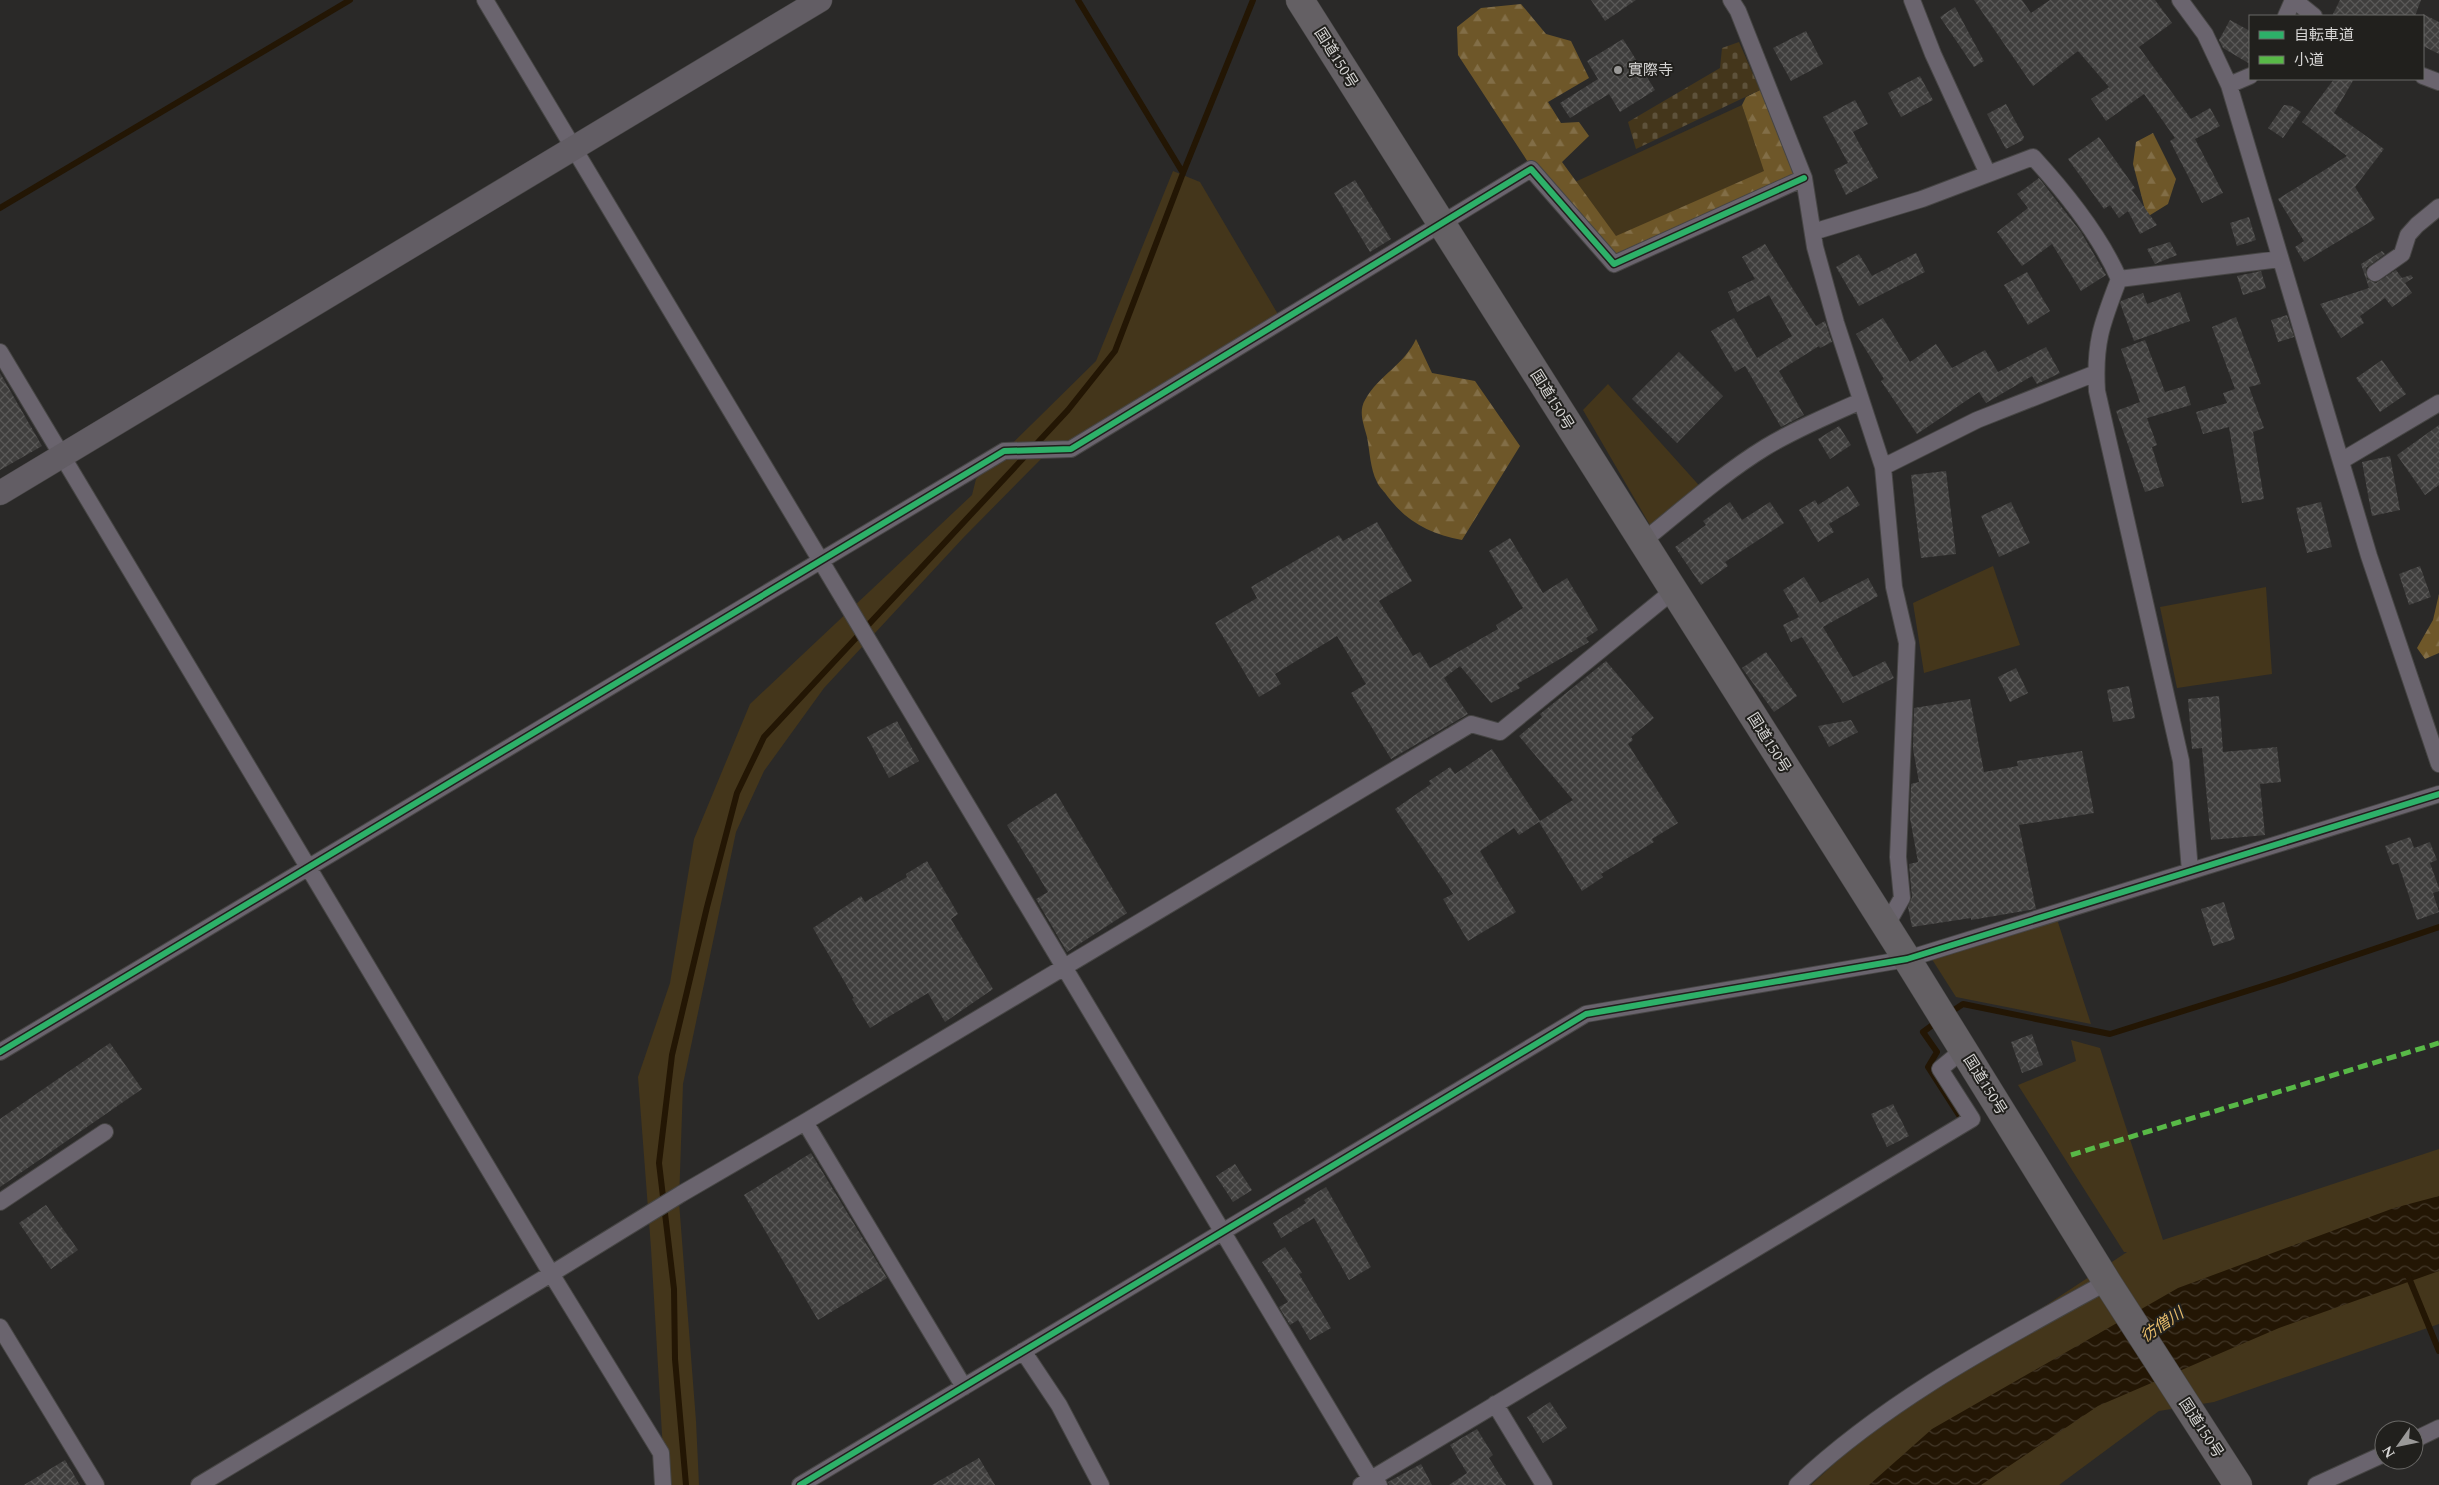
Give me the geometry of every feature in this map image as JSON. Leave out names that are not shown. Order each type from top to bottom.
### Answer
[{"type":"highway","name":"国道150号","points":[[1300,0],[1907,959],[2107,1282],[2238,1485]]},
{"type":"street","points":[[486,0],[1371,1482],[1498,1409],[1972,1119],[1940,1069],[1963,1050]]},
{"type":"street","points":[[0,493],[820,0]]},
{"type":"street","points":[[1731,0],[1738,11],[1804,178],[1813,232],[1836,322],[1883,467],[1894,587],[1908,642],[1898,857],[1902,898],[1886,926]]},
{"type":"street","points":[[1912,0],[1933,54],[1988,174]]},
{"type":"street","points":[[2180,0],[2205,34],[2229,86],[2369,556],[2439,764]]},
{"type":"street","points":[[2286,15],[2294,0],[2313,15]]},
{"type":"street","points":[[2229,86],[2249,76]]},
{"type":"street","points":[[2424,76],[2439,82]]},
{"type":"street","points":[[1813,232],[1922,199],[2033,157],[2064,192],[2113,265],[2119,279],[2102,323],[2096,358],[2098,392],[2182,762],[2190,871]]},
{"type":"street","points":[[0,1052],[1004,451],[1071,449],[1531,170],[1614,264],[1804,178]]},
{"type":"street","points":[[2375,273],[2402,254],[2408,235],[2417,224],[2439,207]]},
{"type":"street","points":[[2119,279],[2280,259]]},
{"type":"street","points":[[0,352],[307,868],[661,1453],[663,1485]]},
{"type":"street","points":[[1883,467],[1977,420],[2096,373]]},
{"type":"street","points":[[1642,542],[1764,448],[1805,425],[1861,401]]},
{"type":"street","points":[[2341,460],[2439,403]]},
{"type":"street","points":[[199,1485],[681,1194],[805,1122],[1471,724],[1500,732],[1673,592]]},
{"type":"street","points":[[800,1485],[821,1479],[964,1387],[1586,1014],[1907,959],[2439,794]]},
{"type":"street","points":[[805,1122],[964,1387]]},
{"type":"street","points":[[0,1202],[105,1132]]},
{"type":"street","points":[[1797,1485],[1847,1440],[1898,1403],[1948,1371],[2107,1282]]},
{"type":"street","points":[[0,1327],[96,1485]]},
{"type":"street","points":[[1024,1351],[1059,1405],[1101,1485]]},
{"type":"street","points":[[1498,1409],[1544,1485]]},
{"type":"street","points":[[2424,1435],[2439,1428]]},
{"type":"street","points":[[2316,1485],[2374,1459]]},
{"type":"green space","points":[[1521,4],[1546,34],[1571,41],[1589,78],[1548,102],[1561,123],[1579,122],[1589,136],[1562,162],[1616,236],[1764,171],[1742,105],[1746,97],[1760,90],[1802,172],[1614,264],[1539,179],[1458,55],[1457,27],[1481,8]]},
{"type":"green space","points":[[1739,42],[1760,90],[1636,149],[1628,122],[1720,68],[1722,48]]},
{"type":"green space","points":[[1742,105],[1765,171],[1616,237],[1575,182]]},
{"type":"green space","points":[[2153,133],[2176,179],[2168,204],[2147,217],[2133,164],[2136,142]]},
{"type":"green space","points":[[1173,171],[1200,182],[1282,321],[1041,459],[964,537],[824,688],[764,771],[736,832],[683,1084],[679,1202],[696,1421],[699,1485],[665,1485],[651,1248],[638,1077],[670,983],[694,839],[750,704],[972,495],[976,479],[1096,361]]},
{"type":"green space","points":[[1416,339],[1432,373],[1475,381],[1520,446],[1462,540],[1430,531],[1404,514],[1379,486],[1372,466],[1362,418],[1363,405],[1370,392],[1405,356]]},
{"type":"green space","points":[[1608,384],[1705,492],[1654,532],[1583,410]]},
{"type":"green space","points":[[1993,566],[2020,645],[1924,673],[1913,603]]},
{"type":"green space","points":[[2266,587],[2272,674],[2177,688],[2160,607]]},
{"type":"green space","points":[[2439,594],[2439,653],[2425,659],[2417,648],[2433,620]]},
{"type":"green space","points":[[2055,913],[2091,1024],[1956,997],[1928,953]]},
{"type":"green space","points":[[2071,1040],[2100,1048],[2163,1240],[2439,1149],[2439,1324],[2214,1402],[2159,1411],[2059,1485],[1811,1485],[1907,1397],[2127,1252],[2124,1252],[2018,1085],[2076,1061]]},
{"type":"water","name":"彷僧川","points":[[2439,1196],[2439,1271],[2279,1328],[2098,1406],[1981,1485],[1869,1485],[1932,1429],[2178,1288],[2394,1208]]},
{"type":"building","points":[[1591,0],[1636,0],[1605,21]]},
{"type":"building","points":[[1974,0],[2022,0],[2031,13],[2050,0],[2155,0],[2172,23],[2139,47],[2191,119],[2210,108],[2220,126],[2195,139],[2223,193],[2202,203],[2170,141],[2175,138],[2144,94],[2106,121],[2091,99],[2109,87],[2078,51],[2033,86]]},
{"type":"building","points":[[2340,0],[2421,0],[2415,15],[2332,15]]},
{"type":"building","points":[[1955,7],[1984,61],[1974,67],[1940,17]]},
{"type":"building","points":[[2423,15],[2439,22],[2439,54],[2424,46]]},
{"type":"building","points":[[2230,20],[2249,30],[2249,63],[2223,48],[2219,40]]},
{"type":"building","points":[[1806,31],[1823,64],[1791,81],[1773,48]]},
{"type":"building","name":"實際寺","points":[[1623,39],[1655,90],[1620,112],[1609,94],[1570,118],[1560,103],[1598,79],[1587,61]]},
{"type":"building","points":[[1920,76],[1933,100],[1901,117],[1888,93]]},
{"type":"building","points":[[2333,80],[2353,80],[2334,113],[2384,149],[2355,187],[2375,219],[2304,262],[2295,247],[2304,241],[2278,199],[2347,156],[2302,122]]},
{"type":"building","points":[[1855,100],[1868,124],[1853,132],[1878,178],[1846,195],[1834,170],[1848,163],[1823,117]]},
{"type":"building","points":[[2006,104],[2024,137],[2023,140],[2006,149],[1987,114]]},
{"type":"building","points":[[2284,105],[2292,106],[2301,112],[2283,138],[2268,128]]},
{"type":"building","points":[[2099,137],[2135,188],[2132,190],[2157,225],[2140,234],[2128,211],[2119,218],[2110,205],[2104,209],[2068,159]]},
{"type":"building","points":[[2039,178],[2081,232],[2106,275],[2081,291],[2052,244],[2022,266],[1997,232],[2028,208],[2017,194]]},
{"type":"building","points":[[1355,180],[1391,239],[1370,252],[1334,193]]},
{"type":"building","points":[[2249,217],[2256,240],[2237,246],[2230,223]]},
{"type":"building","points":[[2170,242],[2177,255],[2155,264],[2147,249]]},
{"type":"building","points":[[1765,244],[1816,326],[1825,321],[1832,342],[1820,348],[1819,346],[1779,371],[1804,415],[1781,427],[1745,366],[1735,372],[1711,331],[1734,318],[1757,358],[1792,336],[1769,295],[1737,312],[1728,292],[1755,279],[1742,257]]},
{"type":"building","points":[[2382,251],[2385,254],[2366,268],[2367,279],[2376,283],[2396,270],[2402,278],[2411,275],[2413,278],[2405,283],[2412,293],[2392,307],[2385,298],[2360,316],[2364,323],[2341,338],[2320,304],[2369,288],[2361,264]]},
{"type":"building","points":[[1916,253],[1925,272],[1859,306],[1836,267],[1859,254],[1872,276]]},
{"type":"building","points":[[2261,271],[2266,288],[2243,295],[2237,276]]},
{"type":"building","points":[[2027,272],[2050,311],[2028,325],[2004,285]]},
{"type":"building","points":[[2180,292],[2190,321],[2134,341],[2120,303],[2121,301],[2143,293],[2147,304]]},
{"type":"building","points":[[2287,315],[2294,337],[2278,342],[2271,320]]},
{"type":"building","points":[[2236,317],[2261,384],[2249,387],[2264,428],[2253,432],[2264,499],[2242,503],[2229,427],[2203,434],[2196,412],[2227,403],[2223,393],[2235,389],[2212,327]]},
{"type":"building","points":[[1883,318],[1910,362],[1936,344],[1952,368],[1985,350],[1998,372],[2046,347],[2060,373],[2037,384],[2032,376],[1986,403],[1979,392],[1917,434],[1881,381],[1884,379],[1856,334]]},
{"type":"building","points":[[2145,340],[2165,392],[2185,386],[2191,405],[2147,418],[2157,445],[2152,447],[2164,486],[2145,492],[2116,411],[2140,402],[2121,349]]},
{"type":"building","points":[[1679,352],[1723,396],[1677,443],[1632,399]]},
{"type":"building","points":[[2382,360],[2406,394],[2380,412],[2356,378]]},
{"type":"building","points":[[0,373],[42,446],[0,470]]},
{"type":"building","points":[[2439,425],[2439,485],[2425,495],[2397,455]]},
{"type":"building","points":[[1839,426],[1851,445],[1830,459],[1818,439]]},
{"type":"building","points":[[2390,456],[2400,510],[2372,516],[2362,462]]},
{"type":"building","points":[[1946,471],[1956,554],[1921,558],[1911,475]]},
{"type":"building","points":[[1848,486],[1860,505],[1829,524],[1834,532],[1818,542],[1799,510],[1815,500],[1818,505]]},
{"type":"building","points":[[1730,502],[1742,520],[1770,502],[1784,523],[1725,562],[1728,566],[1701,585],[1675,547],[1706,525],[1703,521]]},
{"type":"building","points":[[2011,502],[2030,543],[1999,557],[1981,516]]},
{"type":"building","points":[[2321,502],[2332,547],[2307,553],[2296,508]]},
{"type":"building","points":[[1377,522],[1412,581],[1379,601],[1413,656],[1420,652],[1430,668],[1498,629],[1496,625],[1523,608],[1489,551],[1510,538],[1543,593],[1567,578],[1598,630],[1586,638],[1589,642],[1517,684],[1520,688],[1491,703],[1460,666],[1444,678],[1468,714],[1391,759],[1351,693],[1366,684],[1337,636],[1275,674],[1281,684],[1259,697],[1215,623],[1257,598],[1251,587],[1339,535],[1343,541]]},
{"type":"building","points":[[2420,566],[2431,597],[2409,605],[2399,574]]},
{"type":"building","points":[[1804,577],[1820,603],[1868,578],[1878,596],[1823,627],[1853,677],[1885,661],[1894,678],[1843,703],[1802,637],[1791,642],[1783,625],[1799,617],[1783,590]]},
{"type":"building","points":[[1766,652],[1797,696],[1774,712],[1742,668]]},
{"type":"building","points":[[1606,661],[1654,718],[1631,737],[1633,740],[1628,744],[1678,823],[1652,839],[1654,842],[1601,874],[1603,877],[1582,891],[1539,822],[1519,835],[1514,828],[1480,851],[1516,912],[1468,941],[1443,899],[1453,894],[1395,809],[1431,784],[1429,781],[1450,767],[1455,774],[1492,749],[1540,821],[1573,800],[1519,736],[1542,717],[1540,714]]},
{"type":"building","points":[[2016,668],[2028,693],[2010,702],[1998,677]]},
{"type":"building","points":[[2129,686],[2135,718],[2113,722],[2107,690]]},
{"type":"building","points":[[2219,696],[2223,752],[2277,747],[2281,782],[2260,784],[2265,835],[2211,840],[2202,748],[2192,749],[2188,699]]},
{"type":"building","points":[[1970,699],[1984,772],[2018,766],[2017,761],[2082,751],[2094,813],[2019,825],[2036,909],[1971,920],[1971,918],[1912,927],[1908,907],[1912,897],[1909,864],[1918,862],[1910,818],[1911,784],[1919,782],[1913,749],[1914,708]]},
{"type":"building","points":[[1851,720],[1858,732],[1829,747],[1818,726]]},
{"type":"building","points":[[897,721],[919,761],[889,778],[867,737]]},
{"type":"building","points":[[1056,793],[1127,913],[1067,952],[1036,899],[1048,892],[1007,825]]},
{"type":"building","points":[[2410,837],[2414,848],[2430,842],[2437,860],[2430,863],[2439,888],[2439,891],[2433,893],[2439,912],[2417,920],[2398,863],[2392,865],[2385,846]]},
{"type":"building","points":[[927,861],[958,914],[951,919],[993,989],[945,1022],[928,993],[870,1028],[813,928],[861,896],[865,902],[907,877],[906,874]]},
{"type":"building","points":[[2224,902],[2235,939],[2213,946],[2201,909]]},
{"type":"building","points":[[2032,1034],[2043,1065],[2022,1073],[2011,1042]]},
{"type":"building","points":[[110,1043],[142,1089],[0,1187],[0,1119]]},
{"type":"building","points":[[1893,1104],[1909,1136],[1887,1147],[1871,1114]]},
{"type":"building","points":[[811,1153],[887,1278],[818,1320],[744,1195]]},
{"type":"building","points":[[1235,1164],[1252,1190],[1233,1202],[1216,1176]]},
{"type":"building","points":[[1326,1187],[1371,1267],[1349,1280],[1314,1218],[1281,1238],[1273,1223],[1306,1203],[1304,1200]]},
{"type":"building","points":[[46,1205],[78,1250],[51,1269],[19,1223]]},
{"type":"building","points":[[1285,1247],[1302,1273],[1299,1274],[1331,1328],[1310,1340],[1298,1320],[1290,1325],[1279,1307],[1288,1302],[1262,1262]]},
{"type":"building","points":[[1550,1402],[1567,1428],[1543,1443],[1527,1417]]},
{"type":"building","points":[[1477,1429],[1493,1455],[1489,1458],[1506,1485],[1449,1485],[1467,1473],[1450,1445]]},
{"type":"building","points":[[979,1458],[995,1485],[932,1485]]},
{"type":"building","points":[[65,1460],[80,1485],[24,1485]]},
{"type":"building","points":[[1421,1464],[1432,1485],[1389,1485],[1388,1482]]},
{"type":"waterway","points":[[0,208],[350,0]]},
{"type":"waterway","points":[[1078,0],[1183,173]]},
{"type":"waterway","points":[[686,1485],[675,1359],[674,1289],[659,1163],[672,1055],[707,907],[737,793],[764,737],[1068,410],[1115,351],[1183,173],[1253,0]]},
{"type":"waterway","points":[[1948,1014],[1963,1004],[2110,1034],[2288,978],[2439,927]]},
{"type":"waterway","points":[[1938,1021],[1923,1032],[1937,1052],[1928,1067],[1964,1123]]},
{"type":"waterway","points":[[2407,1273],[2439,1351]]},
{"type":"marked path","points":[[2071,1155],[2439,1043]]},
{"type":"cycle path","points":[[0,1052],[1004,451],[1071,449],[1531,169],[1614,264],[1804,178]]},
{"type":"cycle path","points":[[800,1485],[1586,1014],[1907,959],[2439,794]]},
{"type":"place","name":"實際寺","points":[[1618,70]]}]
